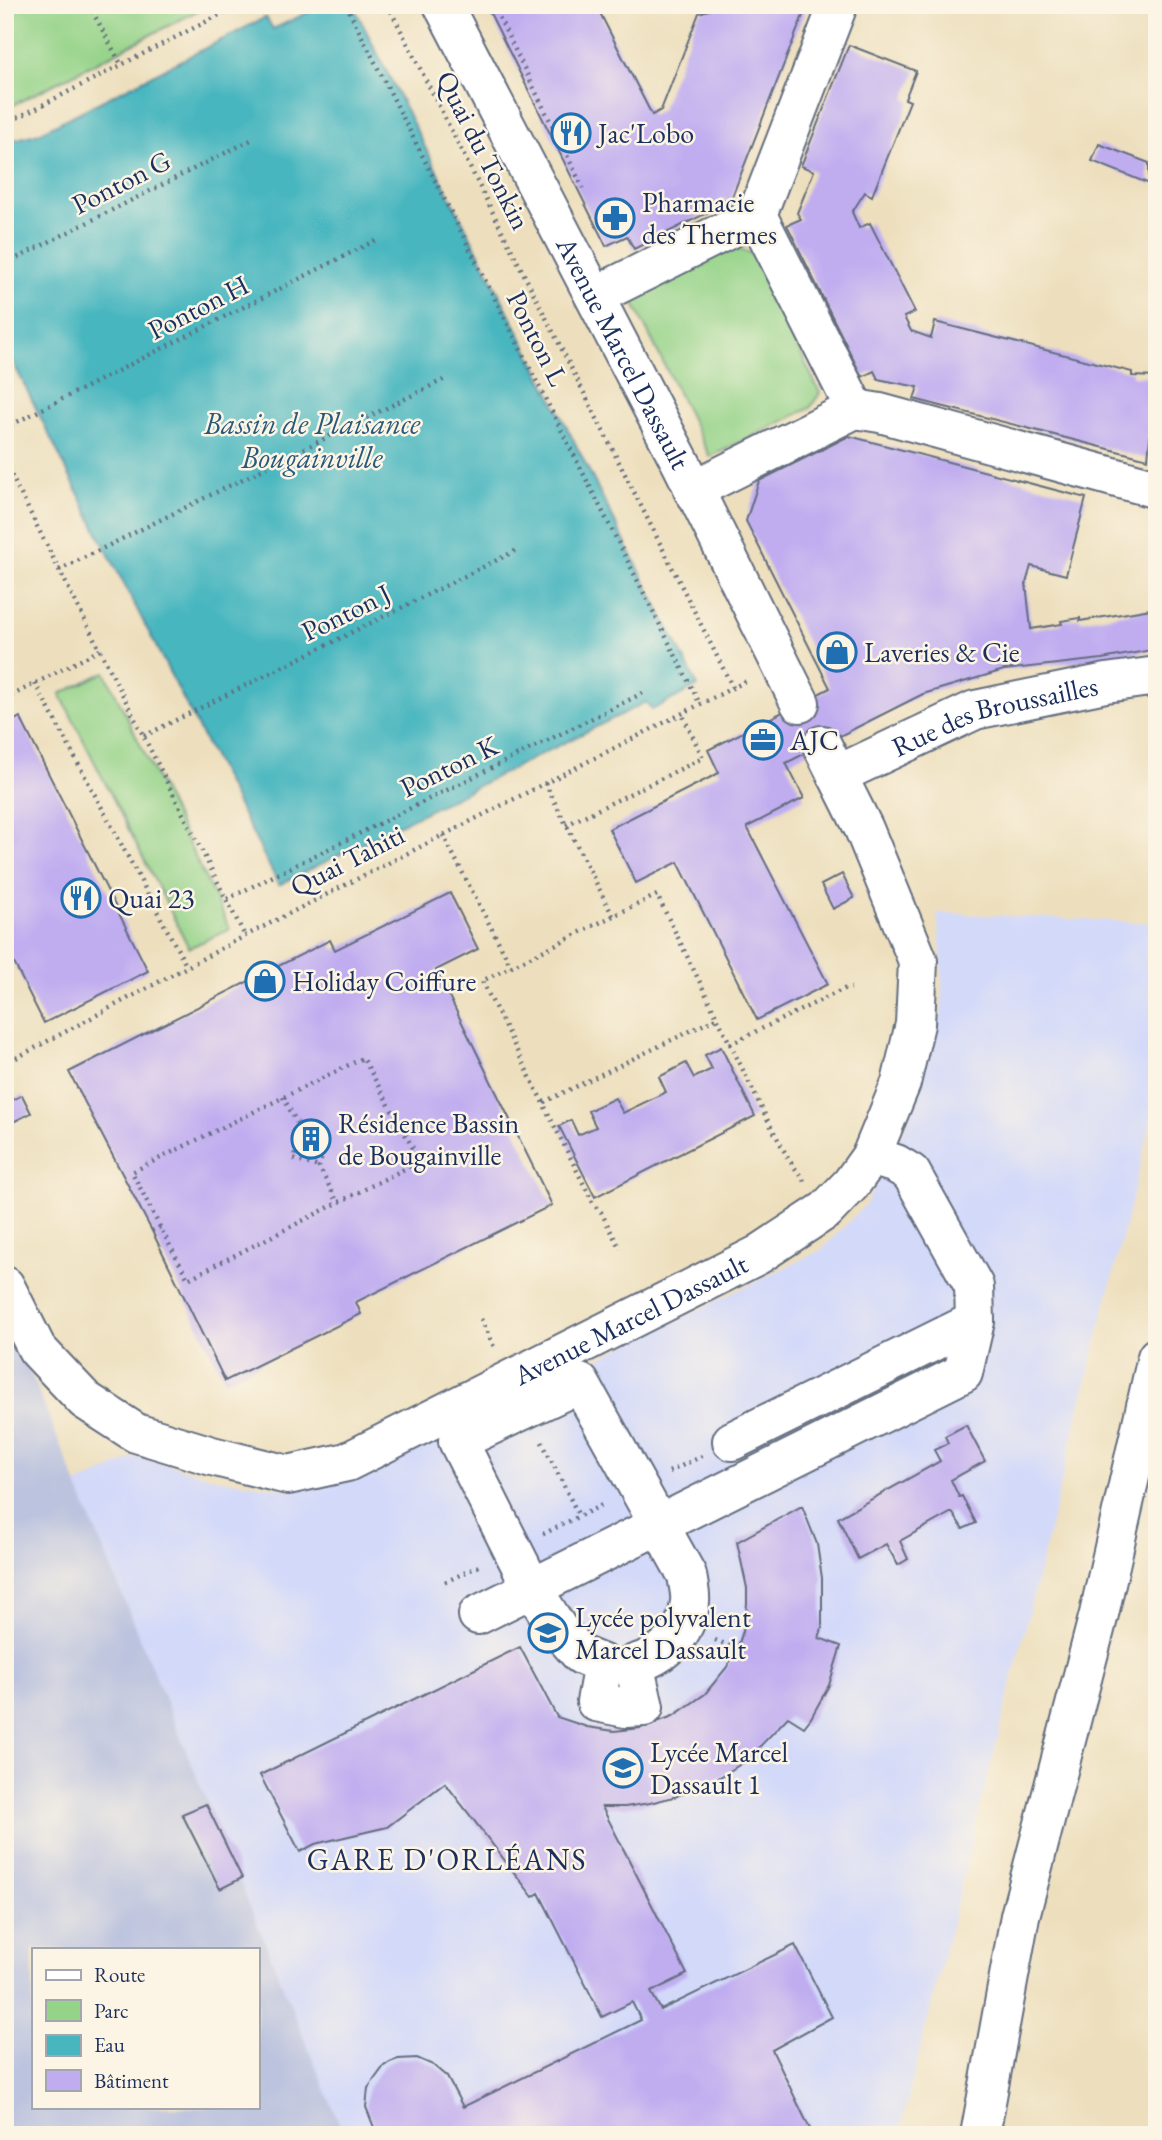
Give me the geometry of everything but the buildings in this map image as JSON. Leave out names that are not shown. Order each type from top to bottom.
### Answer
[{"type":"street","name":"Avenue Marcel Dassault","points":[[443,5],[595,296],[800,704]]},
{"type":"street","points":[[595,296],[757,215],[838,5]]},
{"type":"street","points":[[757,215],[855,409]]},
{"type":"street","points":[[693,490],[855,409],[880,413],[1157,489]]},
{"type":"street","name":"Rue des Broussailles","points":[[830,760],[975,710],[1106,683],[1157,676]]},
{"type":"street","name":"Avenue Marcel Dassault","points":[[5,1286],[37,1349],[85,1400],[136,1433],[288,1475],[347,1462],[758,1255],[826,1210],[851,1184],[871,1156],[901,1083],[915,1024],[918,961],[864,829],[830,760]]},
{"type":"street","points":[[478,1615],[963,1373],[975,1321],[974,1286],[911,1173],[896,1164],[871,1156]]},
{"type":"street","points":[[732,1441],[975,1321]]},
{"type":"street","points":[[980,2135],[1020,1916],[1098,1614],[1157,1357]]},
{"type":"street","points":[[580,1383],[659,1525],[687,1575],[691,1601],[686,1618],[665,1651],[650,1660],[634,1664],[644,1707],[626,1708],[596,1702],[603,1664],[581,1655],[570,1645],[532,1588],[458,1441],[580,1383]]},
{"type":"path","points":[[89,5],[122,66]]},
{"type":"path","points":[[5,124],[239,5]]},
{"type":"path","name":"Ponton L","points":[[346,5],[700,704]]},
{"type":"path","name":"Quai du Tonkin","points":[[388,5],[733,688]]},
{"type":"path","points":[[493,5],[587,196]]},
{"type":"path","name":"Ponton G","points":[[5,264],[255,138]]},
{"type":"path","name":"Ponton H","points":[[5,428],[378,239]]},
{"type":"path","points":[[59,570],[447,379]]},
{"type":"path","points":[[5,463],[245,936]]},
{"type":"path","name":"Ponton J","points":[[144,736],[519,549]]},
{"type":"path","points":[[5,699],[100,650]]},
{"type":"path","name":"Quai Tahiti","points":[[16,1058],[245,936],[780,665]]},
{"type":"path","points":[[35,683],[187,967]]},
{"type":"path","name":"Ponton K","points":[[227,899],[643,693]]},
{"type":"path","points":[[566,825],[704,758],[682,714]]},
{"type":"path","points":[[545,783],[612,916]]},
{"type":"path","points":[[443,835],[511,966]]},
{"type":"path","points":[[620,1249],[601,1212],[594,1205],[482,981],[656,895],[788,1158],[826,1210]]},
{"type":"path","points":[[730,1044],[851,988]]},
{"type":"path","points":[[544,1102],[717,1018]]},
{"type":"path","points":[[363,1058],[420,1161],[338,1203],[188,1279],[132,1172],[363,1058]]},
{"type":"path","points":[[283,1097],[303,1134],[326,1142],[319,1167],[338,1203]]},
{"type":"path","points":[[303,1134],[293,1159],[319,1167]]},
{"type":"path","points":[[152,1231],[160,1227]]},
{"type":"path","points":[[445,1583],[732,1441]]},
{"type":"shaded area","name":"Lycée polyvalent Marcel Dassault","points":[[937,913],[1157,923],[1157,1097],[899,2135],[310,2135],[259,1956],[259,1948],[256,1948],[17,1513],[138,1456],[219,1479],[293,1490],[356,1480],[821,1250],[866,1204],[909,1119],[942,1011],[942,965]]},
{"type":"shaded area","points":[[5,1323],[32,1376],[344,2135],[5,2135]]},
{"type":"green space","points":[[5,5],[209,5],[5,109]]},
{"type":"green space","points":[[734,246],[752,254],[820,393],[810,408],[710,457],[631,298]]},
{"type":"green space","points":[[105,672],[230,929],[189,948],[60,694]]},
{"type":"water","name":"Bassin de Plaisance Bougainville","points":[[324,5],[353,5],[698,686],[652,710],[646,702],[279,885],[5,346],[5,140],[39,133],[266,17],[273,29]]},
{"type":"place","name":"Jac'Lobo","points":[[571,133]]},
{"type":"place","name":"Pharmacie des Thermes","points":[[615,218]]},
{"type":"place","name":"Laveries & Cie","points":[[837,652]]},
{"type":"place","name":"AJC","points":[[763,740]]},
{"type":"place","name":"Quai 23","points":[[81,898]]},
{"type":"place","name":"Holiday Coiffure","points":[[265,981]]},
{"type":"place","name":"Résidence Bassin de Bougainville","points":[[311,1139]]},
{"type":"place","name":"Lycée polyvalent Marcel Dassault","points":[[548,1633]]},
{"type":"place","name":"Lycée Marcel Dassault 1","points":[[623,1768]]},
{"type":"district","name":"GARE D'ORLÉANS","points":[[447,1859]]}]
